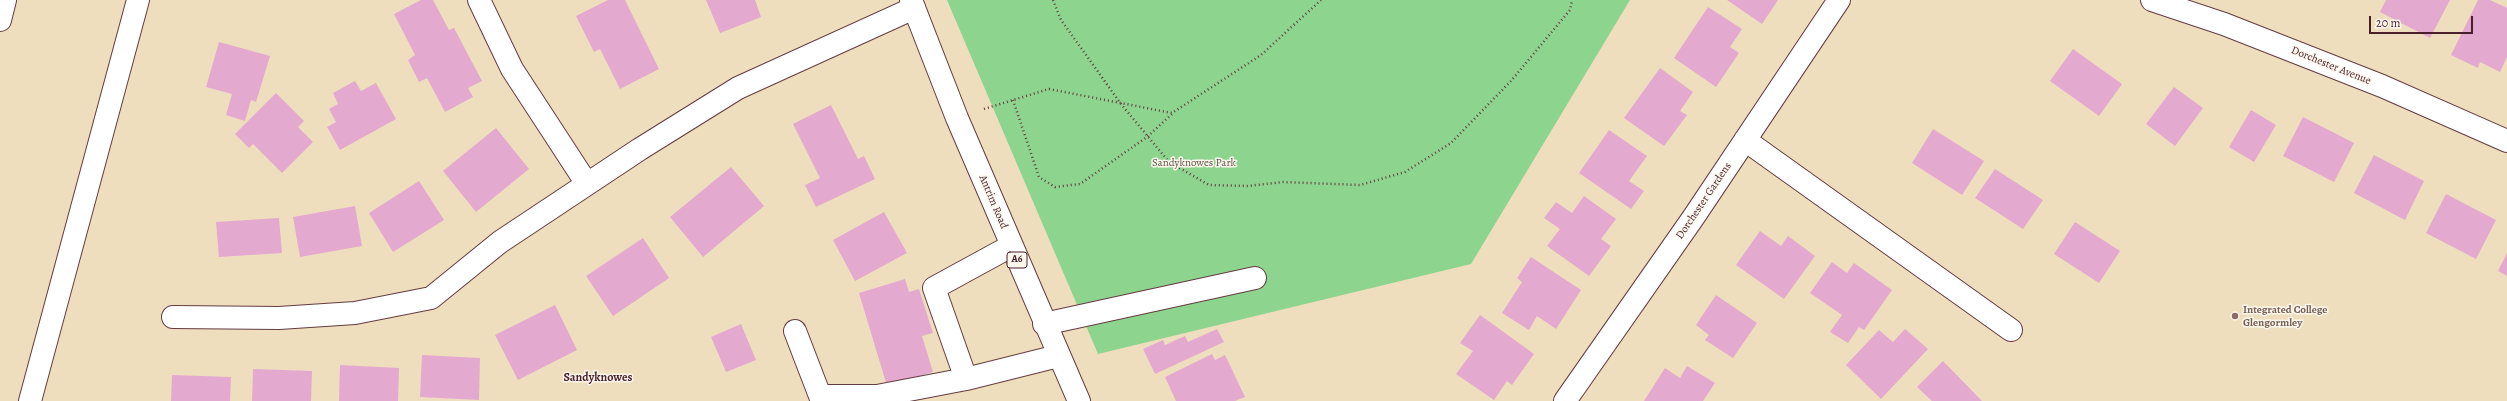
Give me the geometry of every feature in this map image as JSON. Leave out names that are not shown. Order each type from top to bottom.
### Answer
[{"type":"main road","points":[[0,20],[5,0]]},
{"type":"main road","points":[[30,401],[138,0]]},
{"type":"main road","points":[[479,0],[512,69],[587,184]]},
{"type":"main road","name":"Dorchester Gardens","points":[[1565,401],[1745,140],[1839,0]]},
{"type":"main road","name":"Dorchester Avenue","points":[[2152,0],[2224,24],[2368,81],[2507,141]]},
{"type":"main road","points":[[173,317],[279,318],[355,313],[431,298],[500,242],[587,184],[738,88],[913,4]]},
{"type":"main road","name":"Antrim Road","points":[[913,4],[957,118],[1044,324],[1079,401]]},
{"type":"main road","points":[[1745,140],[2011,330]]},
{"type":"main road","points":[[966,379],[934,288],[1011,246]]},
{"type":"main road","points":[[1044,324],[1255,278]]},
{"type":"main road","points":[[795,331],[820,396],[877,396],[966,379],[1058,356]]},
{"type":"path","points":[[1053,0],[1061,20],[1121,104],[1169,162],[1209,185],[1248,186],[1283,182],[1360,185],[1405,172],[1451,143],[1511,81],[1570,10],[1572,0]]},
{"type":"path","points":[[1013,100],[1038,177],[1055,187],[1080,184],[1147,137],[1172,113],[1261,55],[1321,0]]},
{"type":"path","points":[[957,118],[1049,89],[1172,113]]},
{"type":"green space","name":"Sandyknowes Park","points":[[947,0],[1630,0],[1471,264],[1098,354]]},
{"type":"building","points":[[421,0],[433,0],[449,30],[454,28],[482,81],[468,88],[473,97],[445,112],[427,78],[419,82],[408,60],[415,55],[394,14]]},
{"type":"building","points":[[608,0],[625,0],[659,69],[620,89],[600,49],[594,52],[576,16]]},
{"type":"building","points":[[706,0],[755,0],[761,17],[720,33]]},
{"type":"building","points":[[1727,0],[1778,0],[1762,24]]},
{"type":"building","points":[[2386,0],[2450,0],[2430,38],[2380,12]]},
{"type":"building","points":[[2478,0],[2490,0],[2507,8],[2507,57],[2500,72],[2480,62],[2478,68],[2451,55]]},
{"type":"building","points":[[1708,7],[1742,29],[1730,47],[1739,53],[1716,87],[1674,58]]},
{"type":"building","points":[[219,42],[270,56],[256,102],[251,100],[245,121],[226,115],[232,94],[206,87]]},
{"type":"building","points":[[2073,49],[2122,84],[2099,116],[2050,81]]},
{"type":"building","points":[[1660,68],[1693,92],[1680,111],[1687,115],[1664,146],[1624,118]]},
{"type":"building","points":[[355,81],[361,91],[376,83],[396,119],[340,150],[327,127],[336,122],[329,109],[338,104],[333,93]]},
{"type":"building","points":[[2174,87],[2203,108],[2175,146],[2146,124]]},
{"type":"building","points":[[276,93],[304,121],[298,127],[313,142],[282,173],[253,144],[249,148],[235,134]]},
{"type":"building","points":[[831,105],[858,159],[864,156],[875,179],[816,207],[805,185],[820,178],[793,124]]},
{"type":"building","points":[[2251,110],[2276,125],[2254,162],[2229,147]]},
{"type":"building","points":[[2303,117],[2354,143],[2334,182],[2283,156]]},
{"type":"building","points":[[496,128],[529,169],[476,212],[443,171]]},
{"type":"building","points":[[1933,129],[1984,161],[1962,195],[1912,163]]},
{"type":"building","points":[[1609,130],[1647,156],[1629,181],[1644,191],[1631,209],[1579,173]]},
{"type":"building","points":[[2374,155],[2424,181],[2405,220],[2354,193]]},
{"type":"building","points":[[731,167],[764,206],[703,257],[670,217]]},
{"type":"building","points":[[1995,169],[2043,200],[2023,229],[1975,198]]},
{"type":"building","points":[[419,181],[444,220],[393,252],[369,213]]},
{"type":"building","points":[[2446,194],[2496,220],[2476,259],[2426,233]]},
{"type":"building","points":[[1584,196],[1616,219],[1601,239],[1611,246],[1589,276],[1547,246],[1560,229],[1544,218],[1556,202],[1572,213]]},
{"type":"building","points":[[355,206],[362,246],[300,257],[293,217]]},
{"type":"building","points":[[884,212],[907,253],[855,281],[833,240]]},
{"type":"building","points":[[279,218],[282,253],[219,257],[216,222]]},
{"type":"building","points":[[2075,222],[2120,251],[2099,283],[2054,254]]},
{"type":"building","points":[[1760,231],[1781,246],[1788,236],[1815,256],[1784,299],[1736,265]]},
{"type":"building","points":[[643,238],[669,278],[613,316],[586,276]]},
{"type":"building","points":[[2507,253],[2507,276],[2498,271]]},
{"type":"building","points":[[1531,257],[1581,290],[1556,329],[1537,316],[1529,330],[1502,313],[1522,282],[1517,278]]},
{"type":"building","points":[[1832,262],[1847,273],[1854,263],[1892,290],[1864,330],[1859,327],[1848,343],[1830,332],[1842,315],[1810,293]]},
{"type":"building","points":[[905,279],[909,292],[919,289],[933,333],[922,336],[933,372],[887,386],[859,293]]},
{"type":"building","points":[[1716,295],[1757,323],[1733,358],[1705,340],[1709,335],[1696,325]]},
{"type":"building","points":[[555,305],[577,350],[518,380],[495,335]]},
{"type":"building","points":[[1480,315],[1534,354],[1512,385],[1507,381],[1494,400],[1456,374],[1473,351],[1460,343]]},
{"type":"building","points":[[741,324],[756,360],[726,372],[711,337]]},
{"type":"building","points":[[1217,329],[1224,342],[1155,374],[1143,349],[1163,340],[1165,345],[1185,336],[1188,342]]},
{"type":"building","points":[[1905,329],[1928,349],[1881,399],[1846,365],[1879,330],[1893,342]]},
{"type":"building","points":[[1212,354],[1215,360],[1225,355],[1245,397],[1235,401],[1176,401],[1165,377]]},
{"type":"building","points":[[422,355],[480,358],[479,400],[420,397]]},
{"type":"building","points":[[1943,361],[1982,401],[1932,401],[1917,387]]},
{"type":"building","points":[[340,365],[399,368],[398,401],[339,401]]},
{"type":"building","points":[[1687,366],[1715,383],[1703,401],[1644,401],[1665,368],[1680,378]]},
{"type":"building","points":[[253,369],[312,371],[311,401],[252,401]]},
{"type":"building","points":[[172,375],[231,377],[230,401],[171,401]]},
{"type":"place","name":"Integrated College Glengormley","points":[[2235,316]]},
{"type":"district","name":"Sandyknowes","points":[[598,378]]}]
